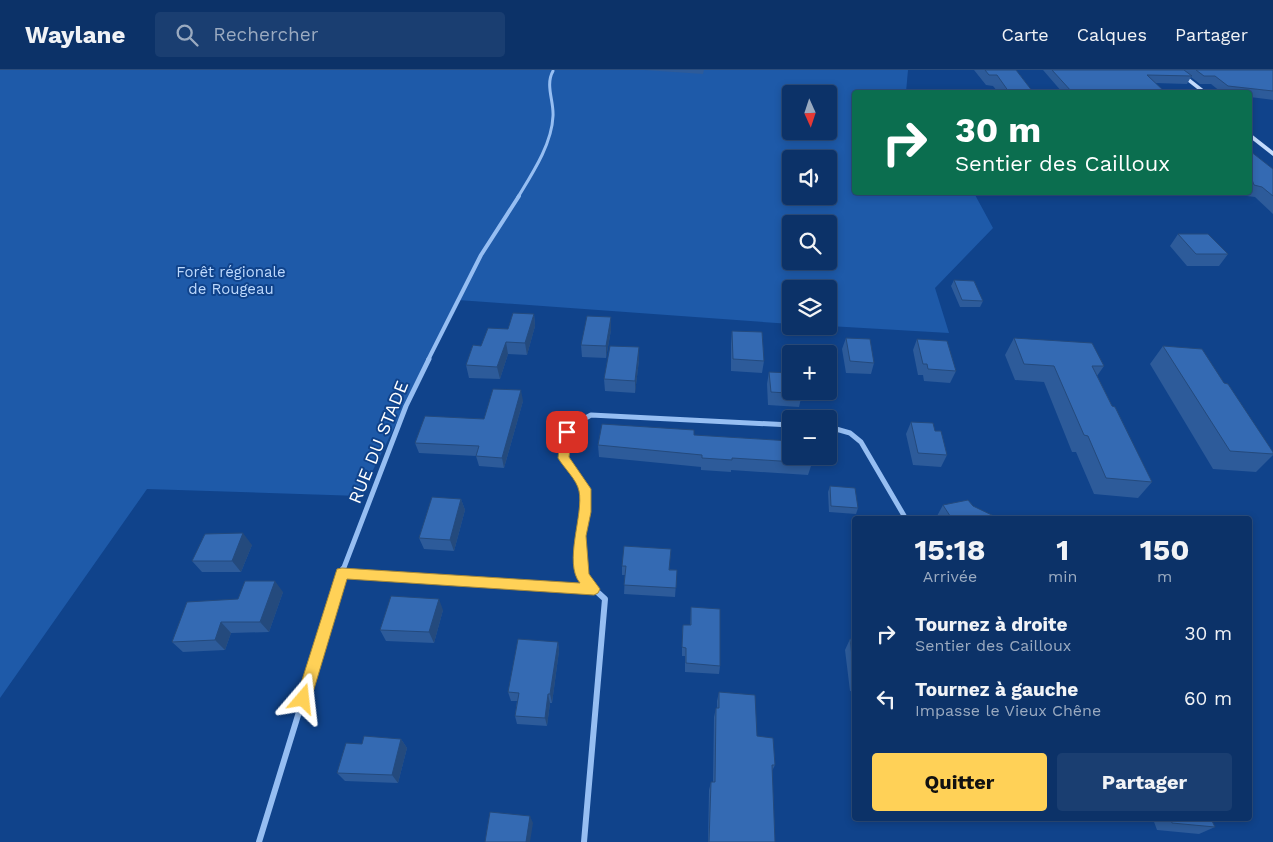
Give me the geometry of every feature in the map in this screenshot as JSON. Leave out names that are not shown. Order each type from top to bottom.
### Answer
[{"type":"street","points":[[1176,70],[1201,90]]},
{"type":"street","name":"RUE DU STADE","points":[[259,842],[342,573],[406,406],[450,314],[481,256],[540,162],[552,117],[549,78],[552,71]]},
{"type":"street","points":[[1252,137],[1273,154]]},
{"type":"street","points":[[584,842],[605,599],[582,576],[580,536],[585,512],[585,489],[564,458],[567,432],[576,420],[591,415],[782,425]]},
{"type":"street","points":[[837,429],[850,433],[861,442],[904,516]]},
{"type":"street","points":[[342,573],[594,589]]},
{"type":"green space","name":"Forêt régionale de Rougeau","points":[[0,70],[908,70],[906,90],[852,90],[852,195],[975,195],[993,228],[935,288],[949,333],[837,326],[837,280],[782,280],[782,323],[458,300],[360,496],[147,489],[0,698]]},
{"type":"building","points":[[985,70],[1016,70],[1031,90],[1008,90],[997,75],[989,75]]},
{"type":"building","points":[[1052,70],[1184,70],[1192,76],[1147,75],[1163,90],[1070,90]]},
{"type":"building","points":[[1196,70],[1273,70],[1273,91],[1228,86],[1215,76],[1204,76]]},
{"type":"building","points":[[1252,153],[1273,169],[1273,196],[1262,187],[1254,185],[1252,180]]},
{"type":"building","points":[[1178,234],[1208,234],[1228,254],[1196,254]]},
{"type":"building","points":[[954,280],[974,281],[983,301],[962,300]]},
{"type":"building","points":[[513,313],[534,314],[525,343],[506,342],[497,367],[466,365],[473,345],[481,346],[488,328],[508,329]]},
{"type":"building","points":[[587,316],[611,317],[606,346],[581,345]]},
{"type":"building","points":[[732,331],[762,332],[764,361],[733,359]]},
{"type":"building","points":[[846,338],[870,339],[874,363],[850,361]]},
{"type":"building","points":[[1014,338],[1092,343],[1104,366],[1092,366],[1112,406],[1115,407],[1152,482],[1106,478],[1088,436],[1084,435],[1054,366],[1024,364]]},
{"type":"building","points":[[917,339],[947,341],[956,371],[928,369],[927,364],[923,364]]},
{"type":"building","points":[[610,346],[639,347],[635,381],[604,379]]},
{"type":"building","points":[[1163,346],[1202,349],[1224,383],[1228,384],[1273,454],[1230,451]]},
{"type":"building","points":[[769,372],[782,373],[782,393],[771,392]]},
{"type":"building","points":[[493,389],[521,390],[502,458],[476,456],[479,446],[415,443],[425,416],[484,419]]},
{"type":"building","points":[[911,422],[933,423],[935,431],[941,431],[947,455],[918,453]]},
{"type":"building","points":[[602,424],[694,430],[694,435],[782,440],[782,461],[702,458],[702,455],[598,445]]},
{"type":"building","points":[[830,486],[855,488],[858,508],[831,506]]},
{"type":"building","points":[[432,497],[461,499],[450,540],[419,538]]},
{"type":"building","points":[[968,500],[973,506],[994,516],[950,516],[943,505]]},
{"type":"building","points":[[243,533],[232,561],[192,561],[205,534]]},
{"type":"building","points":[[624,546],[671,549],[669,570],[677,570],[676,588],[624,585],[626,566],[622,566]]},
{"type":"building","points":[[245,581],[275,581],[260,622],[221,622],[215,640],[172,642],[187,602],[238,599]]},
{"type":"building","points":[[391,596],[439,599],[429,632],[380,630]]},
{"type":"building","points":[[691,607],[720,609],[720,666],[686,663],[686,648],[682,647],[683,625],[691,625]]},
{"type":"building","points":[[518,639],[558,642],[545,718],[515,716],[519,693],[508,692]]},
{"type":"building","points":[[850,639],[852,639],[852,656]]},
{"type":"building","points":[[719,692],[755,695],[757,736],[773,738],[775,765],[772,765],[775,842],[709,842],[711,782],[715,782],[716,708],[719,708]]},
{"type":"building","points":[[364,736],[401,739],[392,775],[337,773],[346,743],[362,744]]},
{"type":"building","points":[[490,812],[530,816],[526,842],[485,842]]},
{"type":"building","points":[[1172,821],[1212,821],[1215,827],[1172,823]]},
{"type":"route","points":[[303,699],[342,573],[594,589],[582,576],[580,536],[585,512],[585,489],[564,458],[563,445],[567,432]]}]
